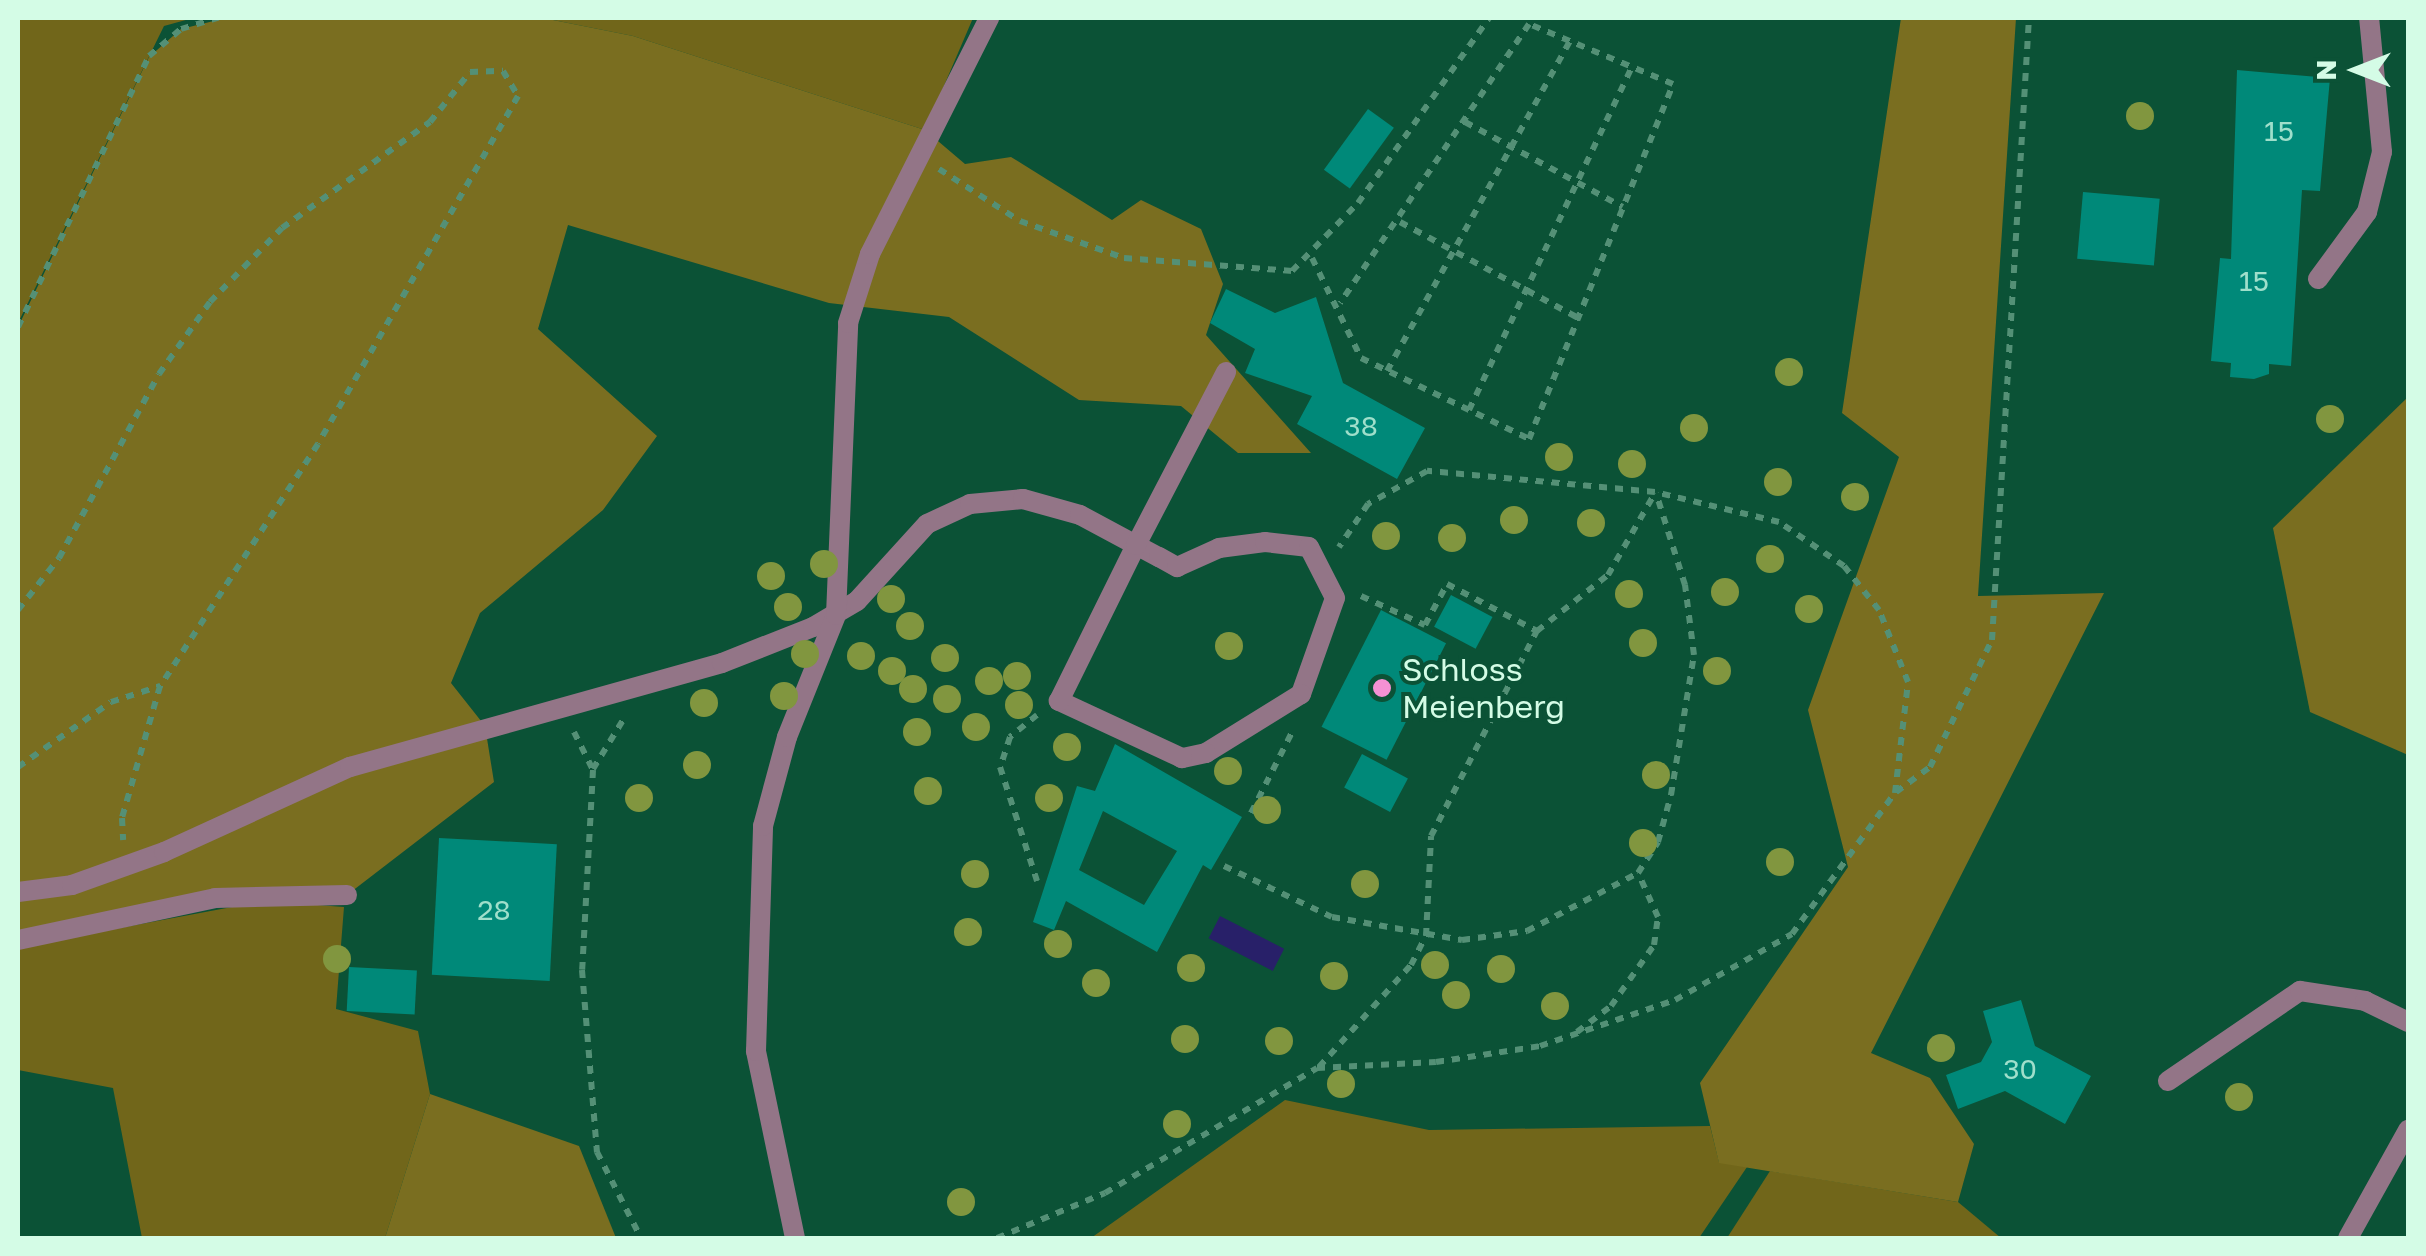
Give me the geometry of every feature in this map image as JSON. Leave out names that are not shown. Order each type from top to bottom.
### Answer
[{"type":"street","points":[[795,1238],[756,1051],[756,928],[763,826],[788,738],[836,616],[848,323],[870,254],[989,18]]},
{"type":"street","points":[[2318,279],[2367,212],[2382,152],[2369,18]]},
{"type":"street","points":[[18,892],[72,885],[124,866],[350,768],[644,685],[836,616],[928,524],[970,504],[1023,499],[1080,516],[1136,545],[1177,567],[1219,548],[1265,542],[1309,548],[1335,598],[1300,694],[1206,753],[1182,758],[1059,701],[1136,545],[1226,372]]},
{"type":"street","points":[[18,940],[215,898],[347,895]]},
{"type":"street","points":[[2168,1082],[2300,991],[2365,1001],[2408,1022]]},
{"type":"street","points":[[2348,1238],[2408,1130]]},
{"type":"path","points":[[18,326],[149,56],[180,30],[218,18]]},
{"type":"path","points":[[921,158],[1020,221],[1124,258],[1240,272],[1292,271],[1312,258],[1489,18]]},
{"type":"path","points":[[1317,1068],[1436,1062],[1572,1037],[1675,1000],[1792,934],[1895,793],[1930,766],[1992,640],[2029,18]]},
{"type":"path","points":[[1312,258],[1340,302],[1361,358],[1529,439],[1672,84],[1529,24],[1400,222],[1340,302]]},
{"type":"path","points":[[1388,371],[1570,41]]},
{"type":"path","points":[[1468,410],[1632,67]]},
{"type":"path","points":[[18,610],[59,558],[159,374],[210,302],[282,228],[430,122],[470,72],[503,71],[518,96],[318,444],[160,686],[122,818],[124,866]]},
{"type":"path","points":[[1465,122],[1623,207]]},
{"type":"path","points":[[1400,222],[1578,318]]},
{"type":"path","points":[[1322,574],[1368,504],[1427,471],[1655,492],[1779,522],[1844,566],[1879,610],[1908,682],[1895,793]]},
{"type":"path","points":[[997,1238],[1105,1193],[1317,1068],[1411,965],[1426,936],[1431,836],[1537,632],[1608,575],[1655,492]]},
{"type":"path","points":[[1224,866],[1332,917],[1426,936],[1493,940],[1528,931],[1638,873],[1658,842],[1671,795],[1694,655],[1685,586],[1655,492]]},
{"type":"path","points":[[1335,598],[1367,596],[1425,625],[1447,584],[1537,632]]},
{"type":"path","points":[[593,770],[644,685]]},
{"type":"path","points":[[18,767],[111,702],[160,686]]},
{"type":"path","points":[[1251,812],[1296,724],[1300,694]]},
{"type":"path","points":[[1037,882],[1000,768],[1010,738],[1059,701]]},
{"type":"path","points":[[553,709],[586,744],[593,770],[582,970],[597,1152],[642,1238]]},
{"type":"path","points":[[1572,1037],[1611,1006],[1654,945],[1658,917],[1638,873]]},
{"type":"shaded area","points":[[18,18],[193,18],[164,26],[18,323]]},
{"type":"shaded area","points":[[226,18],[543,18],[633,36],[925,130],[965,164],[1011,157],[1112,220],[1141,200],[1201,229],[1223,284],[1206,335],[1311,453],[1238,453],[1181,406],[1079,400],[949,317],[829,303],[568,225],[538,329],[657,436],[603,510],[480,613],[451,683],[485,726],[494,782],[347,895],[215,898],[18,933],[18,327],[149,57],[181,29]]},
{"type":"shaded area","points":[[543,18],[973,18],[925,130],[633,36]]},
{"type":"shaded area","points":[[1901,18],[2016,18],[1978,596],[2104,593],[1871,1053],[1930,1078],[1974,1144],[1958,1202],[1719,1163],[1700,1083],[1848,867],[1808,710],[1899,457],[1842,413]]},
{"type":"shaded area","points":[[2408,397],[2408,755],[2310,712],[2273,528]]},
{"type":"shaded area","points":[[264,901],[344,907],[336,1009],[418,1031],[430,1094],[385,1238],[142,1238],[113,1088],[18,1070],[18,947]]},
{"type":"shaded area","points":[[1220,916],[1284,949],[1273,971],[1209,938]]},
{"type":"shaded area","points":[[430,1094],[579,1146],[616,1238],[385,1238]]},
{"type":"shaded area","points":[[1285,1100],[1429,1130],[1710,1126],[1719,1162],[1747,1167],[1699,1238],[1091,1238]]},
{"type":"shaded area","points":[[1770,1171],[1958,1202],[2001,1238],[1727,1238]]},
{"type":"building","points":[[2237,70],[2330,78],[2320,191],[2302,190],[2291,366],[2269,364],[2269,374],[2254,379],[2230,377],[2231,363],[2211,361],[2220,258],[2231,259]]},
{"type":"building","points":[[1368,109],[1394,128],[1350,188],[1324,170]]},
{"type":"building","points":[[2083,192],[2160,199],[2154,265],[2077,259]]},
{"type":"building","points":[[1226,289],[1275,313],[1316,297],[1343,383],[1425,428],[1397,479],[1297,424],[1312,396],[1245,373],[1255,349],[1210,323]]},
{"type":"building","points":[[1451,595],[1492,617],[1476,649],[1434,627]]},
{"type":"building","name":"Schloss Meienberg","points":[[1381,610],[1446,643],[1387,760],[1322,727]]},
{"type":"building","points":[[1115,744],[1242,817],[1211,870],[1203,865],[1157,952],[1066,901],[1054,930],[1033,922],[1077,786],[1095,791]],"holes":[[[1103,811],[1177,851],[1144,905],[1079,870]]]},
{"type":"building","points":[[1362,754],[1408,778],[1390,812],[1344,788]]},
{"type":"building","points":[[439,838],[557,844],[550,981],[432,975]]},
{"type":"building","points":[[349,967],[417,971],[415,1014],[347,1011]]},
{"type":"building","points":[[2021,1000],[2035,1046],[2091,1076],[2065,1124],[2005,1091],[1958,1109],[1946,1075],[1981,1062],[1992,1042],[1983,1011]]},
{"type":"place","name":"Schloss Meienberg","points":[[1382,688]]}]
